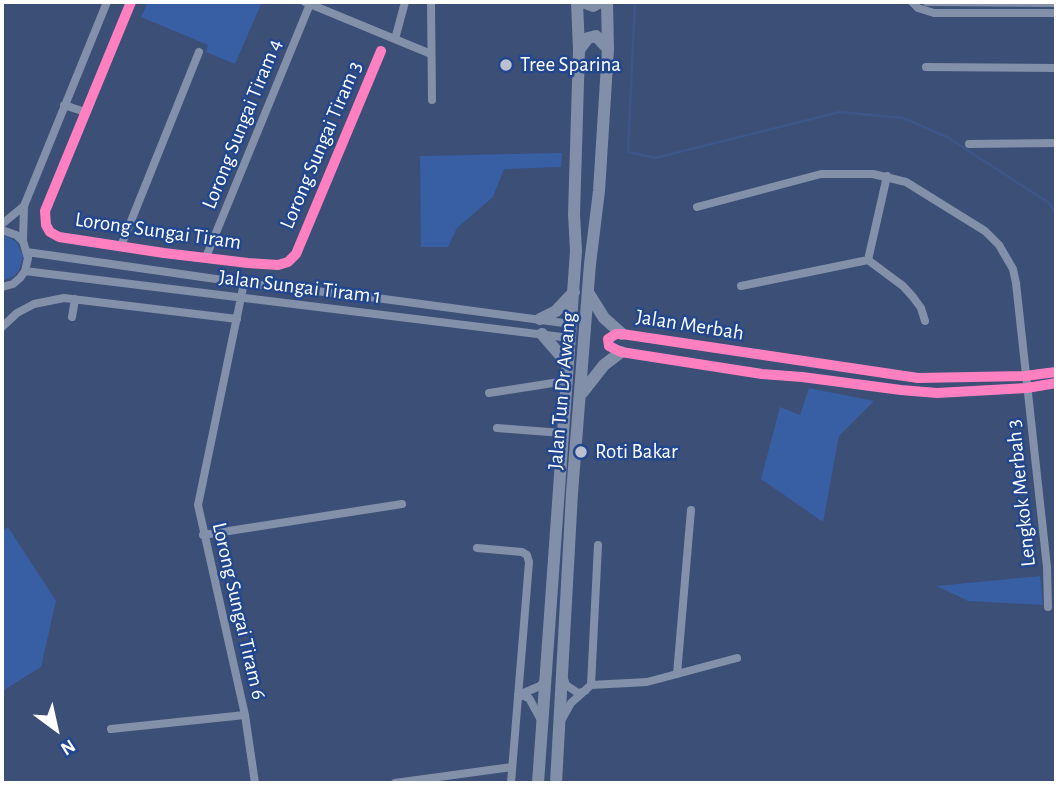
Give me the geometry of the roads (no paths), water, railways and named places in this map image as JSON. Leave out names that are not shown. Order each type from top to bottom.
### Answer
[{"type":"main road","name":"Jalan Tun Dr Awang","points":[[538,783],[574,292],[578,2]]},
{"type":"main road","points":[[583,2],[593,6],[600,2]]},
{"type":"main road","name":"Jalan Tun Dr Awang","points":[[556,783],[572,492],[582,393],[590,264],[599,191],[608,49],[607,2]]},
{"type":"main road","points":[[579,50],[588,38],[596,36],[604,41],[608,49]]},
{"type":"main road","points":[[540,319],[556,311],[574,292]]},
{"type":"main road","points":[[589,294],[604,318],[622,334]]},
{"type":"main road","points":[[542,334],[567,363]]},
{"type":"main road","points":[[582,393],[604,365],[621,352]]},
{"type":"street","points":[[2,287],[13,284],[25,271],[27,252],[23,242],[23,206],[107,2]]},
{"type":"street","name":"Lorong Sungai Tiram","points":[[131,2],[44,211],[50,232],[59,237],[121,246],[278,265],[288,262],[296,254]]},
{"type":"street","points":[[396,40],[405,2]]},
{"type":"street","points":[[430,2],[432,100]]},
{"type":"street","points":[[912,2],[918,8],[934,13],[1056,13]]},
{"type":"street","points":[[927,2],[1056,3]]},
{"type":"street","points":[[308,3],[431,54]]},
{"type":"street","name":"Lorong Sungai Tiram 4","points":[[206,257],[308,3]]},
{"type":"street","name":"Lorong Sungai Tiram 3","points":[[296,254],[381,51]]},
{"type":"street","points":[[121,246],[200,52]]},
{"type":"street","points":[[926,67],[1056,68]]},
{"type":"street","points":[[64,105],[85,112]]},
{"type":"street","points":[[969,144],[1056,143]]},
{"type":"street","name":"Lengkok Merbah 3","points":[[697,207],[821,174],[873,174],[906,182],[985,232],[1007,257],[1016,283],[1047,566],[1048,607]]},
{"type":"street","points":[[868,260],[887,177]]},
{"type":"street","points":[[2,224],[23,206]]},
{"type":"street","points":[[2,230],[16,235],[23,242]]},
{"type":"street","name":"Jalan Sungai Tiram 1","points":[[27,252],[244,284],[369,297],[571,324]]},
{"type":"street","points":[[741,286],[868,260],[903,286],[921,308],[925,321]]},
{"type":"street","name":"Jalan Sungai Tiram 1","points":[[25,271],[570,338]]},
{"type":"street","name":"Lorong Sungai Tiram 6","points":[[244,284],[198,505],[245,715],[255,783]]},
{"type":"street","points":[[2,327],[17,313],[52,299],[75,299],[237,319]]},
{"type":"street","points":[[72,317],[75,299]]},
{"type":"street","name":"Jalan Merbah","points":[[1056,372],[1025,376],[918,378],[622,334],[612,336],[608,343],[614,350],[621,352],[762,374],[901,390],[937,393],[1027,388],[1056,383]]},
{"type":"street","points":[[489,393],[566,381]]},
{"type":"street","points":[[497,428],[562,433]]},
{"type":"street","points":[[203,535],[402,504]]},
{"type":"street","points":[[677,674],[691,510]]},
{"type":"street","points":[[561,721],[566,710],[588,688],[598,545]]},
{"type":"street","points":[[477,548],[522,552],[527,555],[529,562],[511,783]]},
{"type":"street","points":[[563,678],[566,685],[578,693],[588,688],[647,682],[737,658]]},
{"type":"street","points":[[518,694],[528,693],[540,686],[547,677]]},
{"type":"street","points":[[518,694],[529,698],[542,723]]},
{"type":"street","points":[[111,729],[245,715]]},
{"type":"street","points":[[395,783],[512,767]]},
{"type":"waterway","points":[[635,2],[628,152],[655,158],[840,112],[903,118],[947,137],[1049,203],[1056,213]]},
{"type":"place","name":"Tree Sparina","points":[[506,65]]},
{"type":"place","name":"Roti Bakar","points":[[581,452]]}]
